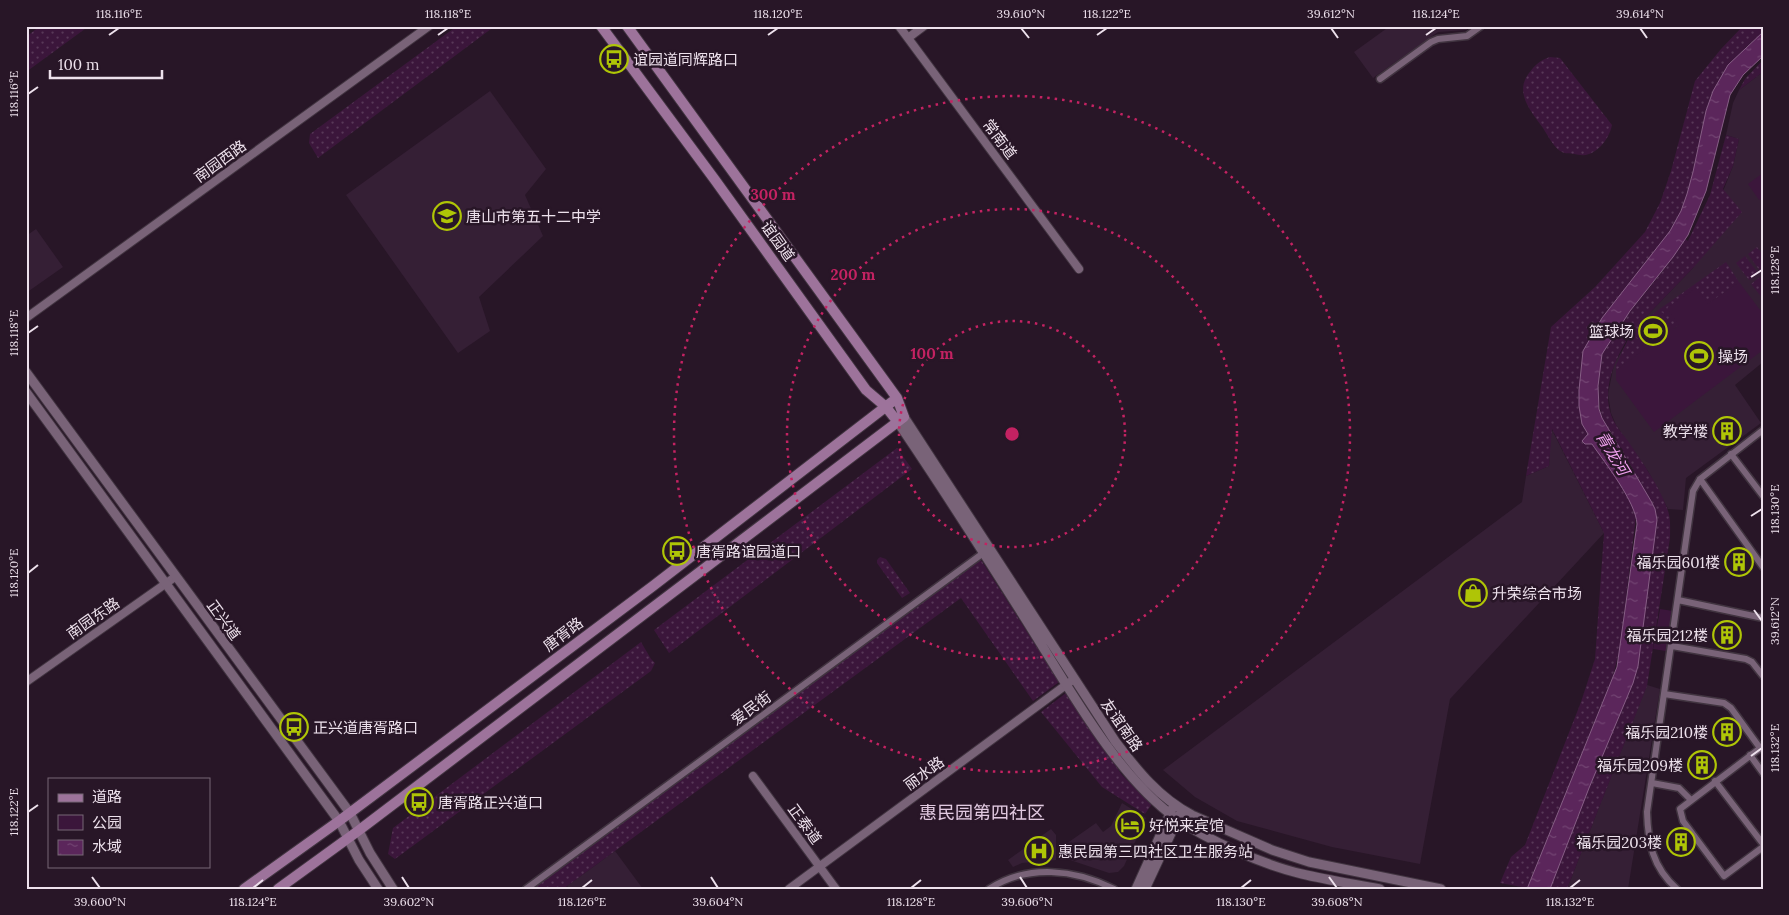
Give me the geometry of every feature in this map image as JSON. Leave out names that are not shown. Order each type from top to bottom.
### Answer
[{"type":"main road","name":"谊园道","points":[[601,26],[715,180],[866,390],[901,419]]},
{"type":"main road","name":"谊园道","points":[[627,26],[897,398],[901,419]]},
{"type":"main road","name":"正兴道","points":[[26,372],[350,813],[370,853],[393,889]]},
{"type":"main road","name":"正兴道","points":[[26,392],[339,821],[359,860],[378,889]]},
{"type":"main road","name":"唐胥路","points":[[244,889],[350,813],[652,586],[897,398]]},
{"type":"main road","name":"友谊南路","points":[[901,419],[1070,682],[1107,745],[1148,794],[1174,816],[1207,837],[1284,869],[1380,889]]},
{"type":"main road","points":[[278,889],[358,831],[901,419]]},
{"type":"main road","name":"友谊南路","points":[[1070,682],[1135,768],[1154,788],[1182,810],[1291,856],[1441,889]]},
{"type":"main road","points":[[1146,889],[1174,816],[1174,804]]},
{"type":"main road","points":[[1136,889],[1174,816],[1182,810]]},
{"type":"street","name":"南园西路","points":[[26,318],[429,26]]},
{"type":"street","name":"常南道","points":[[899,26],[1079,269]]},
{"type":"street","points":[[908,38],[924,26]]},
{"type":"street","points":[[1380,79],[1431,42],[1438,39],[1467,36],[1481,26]]},
{"type":"street","points":[[1677,889],[1668,881],[1658,865],[1648,839],[1647,812],[1693,491],[1700,479],[1763,430]]},
{"type":"street","points":[[1731,454],[1763,496]]},
{"type":"street","points":[[1700,479],[1761,559],[1763,567]]},
{"type":"street","name":"爱民街","points":[[526,889],[987,551]]},
{"type":"street","name":"南园东路","points":[[26,682],[175,577]]},
{"type":"street","points":[[1678,600],[1763,618]]},
{"type":"street","points":[[1672,646],[1746,658],[1752,662],[1763,676]]},
{"type":"street","name":"丽水路","points":[[789,889],[1070,682]]},
{"type":"street","points":[[1664,694],[1724,703],[1731,708],[1761,747],[1715,781],[1680,809],[1683,821],[1724,876],[1763,846],[1715,781]]},
{"type":"street","points":[[1750,755],[1763,773]]},
{"type":"street","name":"正泰道","points":[[753,776],[836,889]]},
{"type":"street","points":[[1652,783],[1679,788],[1691,800]]},
{"type":"street","points":[[988,889],[1013,876],[1047,872],[1080,875],[1114,889]]},
{"type":"shaded area","points":[[1390,26],[1473,26],[1466,30],[1438,32],[1373,78],[1354,52]]},
{"type":"shaded area","points":[[1763,72],[1763,362],[1735,385],[1761,423],[1686,478],[1683,510],[1668,509],[1648,471],[1616,425],[1611,413],[1608,394],[1614,364],[1637,326],[1693,268],[1733,166],[1739,139],[1726,135],[1733,103],[1739,90]]},
{"type":"shaded area","name":"唐山市第五十二中学","points":[[490,91],[546,169],[525,195],[543,236],[479,297],[490,331],[458,353],[346,195]]},
{"type":"shaded area","points":[[36,229],[63,267],[26,293],[26,236]]},
{"type":"shaded area","name":"升荣综合市场","points":[[1551,428],[1604,533],[1450,699],[1420,864],[1332,847],[1237,821],[1195,797],[1163,770],[1522,502],[1526,476],[1549,466]]},
{"type":"shaded area","points":[[1647,685],[1660,689],[1628,889],[1567,889]]},
{"type":"shaded area","points":[[1122,803],[1146,818],[1124,866],[1118,872],[1109,873],[1067,859],[1066,844],[1096,823],[1103,832],[1111,826]]},
{"type":"shaded area","name":"惠民园第三四社区卫生服务站","points":[[1051,829],[1056,835],[1056,860],[1022,863],[1013,867],[1008,860]]},
{"type":"shaded area","points":[[615,851],[643,889],[570,889],[567,886]]},
{"type":"green space","points":[[40,26],[89,26],[26,72],[26,37]]},
{"type":"green space","points":[[457,26],[495,26],[318,158],[309,143],[310,134]]},
{"type":"green space","points":[[1743,26],[1763,26],[1763,32],[1746,47],[1713,91],[1706,111],[1693,172],[1681,211],[1670,231],[1602,318],[1583,351],[1579,406],[1582,424],[1588,434],[1585,444],[1592,443],[1623,488],[1636,516],[1620,648],[1613,676],[1527,888],[1500,883],[1511,857],[1525,845],[1581,702],[1595,659],[1604,533],[1552,429],[1549,466],[1526,476],[1551,327],[1595,287],[1645,232],[1660,203],[1671,171],[1695,81]]},
{"type":"green space","points":[[1550,57],[1560,58],[1612,125],[1604,142],[1589,154],[1563,153],[1556,148],[1526,102],[1523,88],[1525,80],[1536,65]]},
{"type":"green space","points":[[1763,60],[1763,72],[1739,90],[1745,79]]},
{"type":"green space","points":[[1726,135],[1739,139],[1733,166],[1723,189],[1742,212],[1693,268],[1640,323],[1726,262],[1739,282],[1616,370],[1616,365],[1630,335],[1620,352],[1612,372],[1608,391],[1611,415],[1659,490],[1669,515],[1670,538],[1647,686],[1567,889],[1550,889],[1589,788],[1633,683],[1657,520],[1651,501],[1602,418],[1598,386],[1600,361],[1602,354],[1620,325],[1685,239],[1688,241],[1710,195]]},
{"type":"green space","points":[[1763,173],[1763,197],[1759,200],[1748,184]]},
{"type":"green space","points":[[1757,247],[1763,255],[1763,269],[1760,271],[1748,254]]},
{"type":"green space","points":[[1745,256],[1758,273],[1749,280],[1736,263]]},
{"type":"green space","points":[[1760,277],[1763,280],[1763,299],[1751,284]]},
{"type":"green space","points":[[1739,282],[1763,314],[1763,350],[1654,432],[1616,380],[1616,370],[1645,349],[1633,332],[1662,312],[1674,329],[1679,325],[1667,308],[1696,288],[1708,304]]},
{"type":"green space","points":[[897,448],[912,469],[669,653],[654,630]]},
{"type":"green space","points":[[880,557],[886,559],[910,593],[902,598],[877,563]]},
{"type":"green space","points":[[981,560],[1059,682],[1033,701],[961,598],[563,889],[531,889]]},
{"type":"green space","points":[[1660,609],[1673,611],[1666,651],[1653,649]]},
{"type":"green space","points":[[641,642],[655,663],[651,671],[395,859],[388,854],[393,828]]},
{"type":"green space","points":[[1066,693],[1122,775],[1152,804],[1145,814],[1102,787],[1041,712]]},
{"type":"water","name":"青龙河","points":[[1763,32],[1763,56],[1743,75],[1730,95],[1706,191],[1688,235],[1630,311],[1602,354],[1598,386],[1599,409],[1602,418],[1651,501],[1657,520],[1638,666],[1633,683],[1589,788],[1550,889],[1527,889],[1617,667],[1637,524],[1631,505],[1619,483],[1592,444],[1585,444],[1582,441],[1588,434],[1582,424],[1579,406],[1583,351],[1602,318],[1670,231],[1681,211],[1687,194],[1706,111],[1713,91],[1728,65]]},
{"type":"place","name":"谊园道同辉路口","points":[[614,59]]},
{"type":"place","name":"唐山市第五十二中学","points":[[447,216]]},
{"type":"place","name":"篮球场","points":[[1653,331]]},
{"type":"place","name":"操场","points":[[1699,356]]},
{"type":"place","name":"教学楼","points":[[1727,431]]},
{"type":"place","name":"唐胥路谊园道口","points":[[677,551]]},
{"type":"place","name":"福乐园601楼","points":[[1739,562]]},
{"type":"place","name":"升荣综合市场","points":[[1473,593]]},
{"type":"place","name":"福乐园212楼","points":[[1727,635]]},
{"type":"place","name":"正兴道唐胥路口","points":[[294,727]]},
{"type":"place","name":"福乐园210楼","points":[[1727,732]]},
{"type":"place","name":"福乐园209楼","points":[[1702,765]]},
{"type":"place","name":"唐胥路正兴道口","points":[[419,802]]},
{"type":"place","name":"好悦来宾馆","points":[[1130,825]]},
{"type":"place","name":"福乐园203楼","points":[[1681,842]]},
{"type":"place","name":"惠民园第三四社区卫生服务站","points":[[1039,851]]},
{"type":"district","name":"惠民园第四社区","points":[[982,812]]}]
